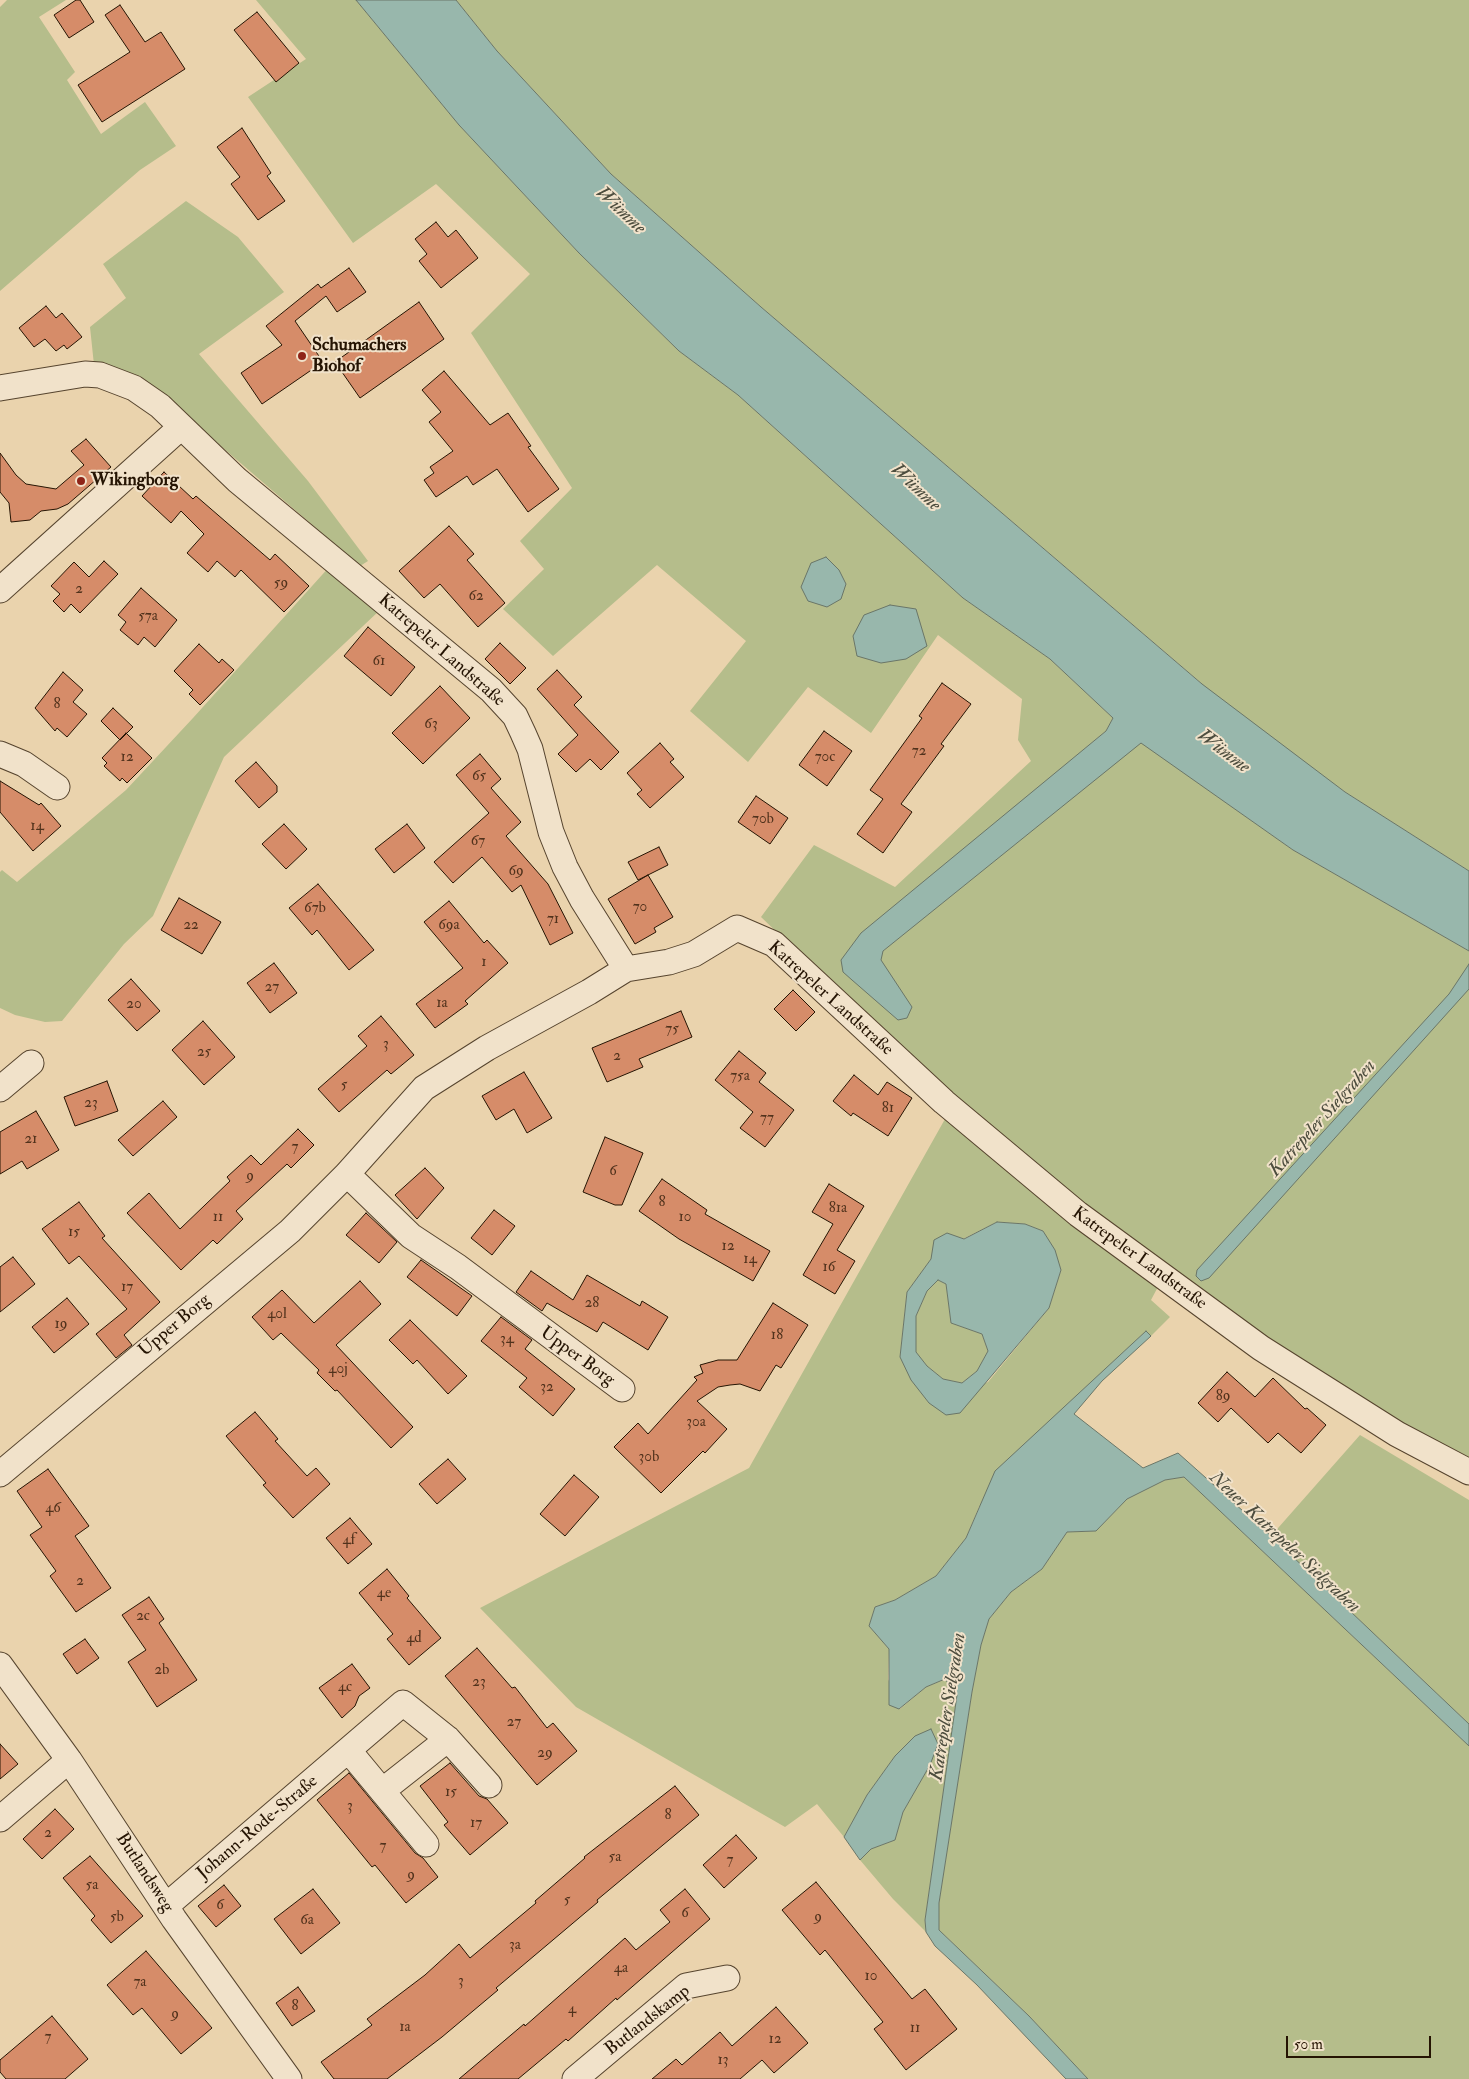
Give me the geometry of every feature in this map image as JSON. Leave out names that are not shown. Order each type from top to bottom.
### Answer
[{"type":"street","name":"Katrepeler Landstraße","points":[[0,388],[50,378],[100,374],[134,388],[160,406],[237,480],[491,690],[515,716],[530,749],[552,832],[565,867],[582,899],[626,969],[669,962],[694,954],[737,928],[774,944],[944,1102],[1078,1214],[1262,1348],[1397,1434],[1469,1472]]},
{"type":"street","points":[[0,590],[181,427]]},
{"type":"street","points":[[0,754],[24,764],[57,787]]},
{"type":"street","name":"Upper Borg","points":[[0,1474],[290,1230],[347,1174],[424,1088],[487,1048],[590,992],[626,969]]},
{"type":"street","points":[[0,1089],[31,1063]]},
{"type":"street","name":"Upper Borg","points":[[347,1174],[411,1236],[458,1268],[622,1389]]},
{"type":"street","name":"Butlandsweg","points":[[0,1665],[69,1760],[166,1906],[290,2079]]},
{"type":"street","name":"Johann-Rode-Straße","points":[[166,1906],[403,1703],[448,1739],[488,1785]]},
{"type":"street","points":[[382,1792],[448,1739]]},
{"type":"street","points":[[349,1751],[426,1844]]},
{"type":"street","points":[[0,1819],[69,1760]]},
{"type":"street","name":"Butlandskamp","points":[[575,2079],[686,1986],[727,1978]]},
{"type":"green space","points":[[7,0],[66,0],[39,17],[75,72],[67,80],[101,134],[145,102],[176,146],[140,170],[0,291],[0,7]]},
{"type":"green space","points":[[256,0],[356,0],[459,125],[579,253],[679,351],[738,395],[963,598],[1050,659],[1113,718],[1106,731],[1023,802],[849,978],[1133,748],[1201,683],[761,307],[611,174],[497,51],[456,0],[1469,0],[1469,871],[1345,792],[1281,746],[1142,743],[1293,850],[1469,951],[1469,1457],[1382,1413],[1203,1295],[1051,1180],[837,990],[761,917],[814,845],[895,887],[1031,761],[1018,740],[1022,699],[938,635],[871,733],[808,687],[748,762],[690,711],[746,641],[657,565],[553,656],[503,609],[544,569],[520,541],[572,488],[471,333],[530,274],[436,184],[353,243],[248,97],[306,59]]},
{"type":"green space","points":[[186,201],[238,237],[284,292],[199,354],[308,481],[368,561],[360,566],[194,423],[94,365],[90,327],[126,298],[103,264]]},
{"type":"green space","points":[[331,565],[380,610],[224,757],[153,916],[124,944],[62,1021],[45,1022],[15,1015],[0,1008],[0,872],[2,870],[17,882],[126,790]]},
{"type":"green space","points":[[945,1119],[1160,1283],[1151,1300],[1170,1317],[1151,1336],[1146,1331],[1043,1428],[979,1507],[966,1538],[936,1576],[895,1600],[875,1607],[869,1626],[889,1649],[888,1679],[900,1709],[926,1687],[946,1679],[957,1695],[925,1920],[926,1932],[893,1899],[860,1860],[871,1849],[895,1840],[903,1812],[930,1765],[895,1756],[867,1795],[844,1837],[817,1804],[785,1827],[576,1707],[480,1608],[749,1468]],"holes":[[[997,1222],[1025,1224],[1043,1231],[1061,1270],[1049,1308],[988,1382],[929,1403],[900,1357],[907,1292],[931,1259],[963,1239]]]},
{"type":"green space","points":[[938,1280],[946,1284],[951,1323],[982,1334],[988,1351],[977,1371],[962,1383],[943,1379],[927,1366],[916,1353],[916,1316],[927,1291]]},
{"type":"green space","points":[[1360,1435],[1469,1500],[1469,1724],[1271,1536]]},
{"type":"green space","points":[[1184,1477],[1469,1746],[1469,2079],[1088,2079],[1029,2016],[939,1930],[939,1903],[972,1692],[981,1645],[989,1619],[1011,1592],[1042,1569],[1067,1532],[1096,1531],[1127,1499],[1165,1480]]},
{"type":"water","name":"Wümme","points":[[356,0],[456,0],[497,51],[611,174],[761,307],[1202,684],[1345,792],[1469,871],[1469,951],[1293,850],[1141,743],[883,951],[881,960],[912,1007],[907,1018],[898,1020],[843,972],[841,960],[861,933],[1106,731],[1113,718],[1050,659],[963,598],[738,395],[679,351],[579,253],[459,125]]},
{"type":"water","points":[[826,557],[839,570],[846,584],[841,599],[827,607],[808,601],[801,587],[811,563]]},
{"type":"water","points":[[890,605],[916,609],[927,646],[906,659],[881,663],[857,656],[853,636],[864,615]]},
{"type":"water","points":[[1469,964],[1469,989],[1209,1278],[1201,1281],[1196,1276],[1197,1270],[1449,994]]},
{"type":"water","points":[[997,1222],[1025,1224],[1043,1231],[1055,1250],[1061,1270],[1049,1308],[960,1413],[946,1415],[929,1403],[911,1380],[900,1357],[907,1292],[931,1259],[934,1240],[947,1233],[964,1239]],"holes":[[[938,1280],[946,1284],[951,1323],[982,1334],[988,1351],[977,1371],[962,1383],[943,1379],[927,1366],[916,1352],[916,1316],[927,1291]]]},
{"type":"water","points":[[1146,1331],[1151,1336],[1102,1381],[1074,1414],[1143,1468],[1178,1453],[1271,1536],[1469,1724],[1469,1746],[1184,1477],[1165,1480],[1127,1499],[1096,1531],[1067,1532],[1042,1569],[1011,1592],[989,1619],[981,1645],[972,1692],[939,1903],[939,1930],[1029,2016],[1088,2079],[1066,2079],[977,1985],[935,1946],[926,1932],[925,1920],[957,1695],[945,1679],[926,1687],[899,1709],[889,1705],[889,1649],[869,1626],[875,1607],[895,1600],[936,1576],[966,1538],[995,1471]]},
{"type":"water","points":[[931,1729],[938,1744],[930,1765],[903,1812],[895,1840],[871,1849],[860,1860],[844,1837],[867,1795],[895,1756],[915,1736]]},
{"type":"building","points":[[76,0],[80,0],[94,22],[69,38],[54,15]]},
{"type":"building","points":[[120,5],[145,42],[161,32],[185,69],[102,122],[78,85],[130,52],[105,15]]},
{"type":"building","points":[[257,12],[299,63],[276,82],[234,30]]},
{"type":"building","points":[[242,128],[271,173],[267,176],[285,201],[258,220],[231,184],[240,177],[217,147]]},
{"type":"building","points":[[436,222],[448,237],[456,230],[478,258],[441,288],[419,261],[427,254],[415,239]]},
{"type":"building","points":[[349,268],[366,292],[337,312],[326,296],[295,321],[323,362],[262,404],[241,373],[282,345],[266,326],[318,284],[321,288]]},
{"type":"building","points":[[419,302],[444,339],[360,398],[335,362]]},
{"type":"building","points":[[46,306],[56,318],[62,313],[82,337],[67,349],[64,345],[56,351],[45,339],[34,347],[19,328]]},
{"type":"building","points":[[444,371],[490,425],[508,413],[531,446],[528,447],[559,489],[528,512],[497,469],[473,485],[467,476],[436,497],[424,480],[434,473],[430,467],[453,451],[429,422],[441,412],[422,390]]},
{"type":"building","name":"Wikingborg","points":[[86,439],[111,467],[68,504],[57,509],[41,511],[30,520],[11,522],[9,503],[0,492],[0,453],[16,475],[26,484],[56,489],[84,465],[71,451]]},
{"type":"building","points":[[164,472],[193,499],[196,496],[270,560],[275,554],[309,586],[284,612],[241,570],[235,577],[217,561],[208,572],[187,553],[204,534],[181,511],[171,523],[142,496]]},
{"type":"building","points":[[449,526],[474,554],[467,560],[505,603],[478,627],[440,584],[424,598],[399,571]]},
{"type":"building","points":[[104,561],[118,574],[80,613],[71,604],[64,612],[53,601],[60,594],[51,586],[74,562],[89,577]]},
{"type":"building","points":[[141,588],[177,620],[155,647],[144,637],[138,645],[120,630],[126,622],[118,615]]},
{"type":"building","points":[[368,627],[415,667],[391,696],[344,656]]},
{"type":"building","points":[[500,643],[526,668],[510,684],[485,659]]},
{"type":"building","points":[[199,644],[219,663],[222,659],[234,670],[200,705],[189,694],[193,690],[174,671]]},
{"type":"building","points":[[557,670],[582,697],[574,705],[619,752],[601,770],[590,759],[576,772],[558,754],[578,735],[537,689]]},
{"type":"building","points":[[63,672],[83,690],[73,702],[87,714],[67,737],[57,728],[55,731],[35,708]]},
{"type":"building","points":[[942,683],[971,704],[941,744],[944,746],[901,804],[912,812],[883,853],[857,834],[883,799],[870,790],[922,718],[919,716]]},
{"type":"building","points":[[440,686],[470,718],[423,764],[392,733]]},
{"type":"building","points":[[113,708],[133,727],[120,740],[101,721]]},
{"type":"building","points":[[824,731],[852,751],[827,786],[799,765]]},
{"type":"building","points":[[126,733],[152,758],[127,783],[122,778],[120,781],[104,766],[107,763],[102,758]]},
{"type":"building","points":[[660,743],[674,759],[670,762],[684,777],[650,808],[637,794],[642,790],[627,773]]},
{"type":"building","points":[[480,754],[501,779],[491,788],[521,822],[506,836],[548,884],[573,933],[550,945],[521,885],[512,892],[482,857],[453,883],[434,862],[489,813],[456,775]]},
{"type":"building","points":[[256,762],[277,786],[277,792],[259,808],[235,781]]},
{"type":"building","points":[[0,781],[39,805],[41,803],[61,826],[33,851],[0,812]]},
{"type":"building","points":[[756,796],[788,818],[770,844],[738,822]]},
{"type":"building","points":[[284,824],[307,849],[286,869],[262,844]]},
{"type":"building","points":[[407,824],[425,848],[394,873],[375,849]]},
{"type":"building","points":[[659,847],[668,865],[638,880],[628,862]]},
{"type":"building","points":[[648,875],[673,917],[654,928],[656,932],[635,944],[608,899]]},
{"type":"building","points":[[318,884],[374,950],[349,970],[317,930],[312,935],[289,908]]},
{"type":"building","points":[[179,898],[221,922],[202,954],[161,930]]},
{"type":"building","points":[[449,901],[484,943],[487,940],[508,963],[465,1001],[468,1004],[435,1028],[416,1004],[463,968],[424,922]]},
{"type":"building","points":[[274,963],[297,993],[270,1013],[247,983]]},
{"type":"building","points":[[131,979],[160,1011],[137,1031],[108,1000]]},
{"type":"building","points":[[793,990],[815,1012],[796,1031],[774,1009]]},
{"type":"building","points":[[681,1011],[692,1037],[639,1059],[643,1067],[607,1082],[592,1048]]},
{"type":"building","points":[[381,1016],[414,1055],[391,1074],[387,1070],[339,1112],[318,1089],[367,1046],[358,1036]]},
{"type":"building","points":[[203,1021],[235,1057],[204,1085],[172,1050]]},
{"type":"building","points":[[739,1051],[766,1073],[759,1082],[794,1110],[765,1147],[740,1128],[753,1112],[715,1080]]},
{"type":"building","points":[[524,1072],[552,1118],[527,1133],[514,1109],[496,1120],[482,1096]]},
{"type":"building","points":[[854,1075],[878,1095],[887,1082],[912,1098],[888,1136],[853,1113],[851,1116],[833,1101]]},
{"type":"building","points":[[107,1081],[118,1111],[75,1126],[64,1097]]},
{"type":"building","points":[[163,1101],[177,1117],[133,1156],[118,1140]]},
{"type":"building","points":[[36,1111],[59,1150],[27,1169],[22,1161],[0,1174],[0,1132]]},
{"type":"building","points":[[298,1129],[314,1145],[291,1168],[287,1164],[236,1211],[243,1219],[217,1244],[213,1240],[181,1270],[127,1213],[149,1193],[180,1229],[230,1181],[227,1177],[251,1155],[261,1165]]},
{"type":"building","points":[[605,1137],[643,1153],[622,1205],[615,1205],[583,1192]]},
{"type":"building","points":[[425,1168],[444,1188],[417,1219],[395,1195]]},
{"type":"building","points":[[662,1179],[707,1210],[705,1214],[770,1251],[753,1281],[679,1239],[639,1211]]},
{"type":"building","points":[[829,1184],[864,1206],[837,1250],[855,1261],[835,1294],[803,1275],[833,1224],[812,1212]]},
{"type":"building","points":[[79,1202],[105,1236],[102,1238],[160,1302],[124,1335],[132,1345],[116,1358],[96,1334],[127,1309],[79,1256],[69,1264],[42,1229]]},
{"type":"building","points":[[494,1210],[515,1226],[492,1255],[471,1238]]},
{"type":"building","points":[[366,1213],[397,1242],[379,1263],[346,1235]]},
{"type":"building","points":[[13,1257],[35,1284],[0,1312],[0,1267]]},
{"type":"building","points":[[421,1260],[472,1296],[457,1316],[407,1277]]},
{"type":"building","points":[[531,1271],[573,1300],[587,1275],[640,1306],[642,1301],[668,1317],[648,1350],[603,1322],[597,1332],[547,1303],[542,1311],[516,1292]]},
{"type":"building","points":[[360,1281],[381,1304],[336,1345],[413,1427],[391,1448],[337,1390],[335,1391],[317,1373],[319,1370],[281,1333],[273,1340],[252,1317],[282,1290],[314,1323]]},
{"type":"building","points":[[67,1298],[89,1324],[54,1353],[32,1327]]},
{"type":"building","points":[[773,1303],[808,1325],[781,1368],[776,1365],[760,1391],[740,1384],[730,1385],[718,1387],[697,1401],[727,1429],[705,1453],[703,1451],[661,1493],[614,1447],[638,1423],[648,1434],[697,1380],[694,1377],[703,1373],[700,1365],[718,1360],[737,1360]]},
{"type":"building","points":[[501,1317],[532,1340],[525,1349],[575,1389],[553,1416],[519,1387],[527,1378],[481,1341]]},
{"type":"building","points":[[410,1320],[467,1376],[448,1394],[417,1360],[413,1364],[389,1340]]},
{"type":"building","points":[[1227,1372],[1255,1397],[1273,1378],[1305,1409],[1307,1408],[1326,1425],[1301,1453],[1278,1433],[1268,1443],[1231,1408],[1218,1422],[1198,1403]]},
{"type":"building","points":[[255,1412],[278,1439],[275,1441],[307,1476],[316,1468],[330,1484],[293,1518],[263,1485],[266,1483],[226,1436]]},
{"type":"building","points":[[448,1459],[466,1479],[437,1504],[419,1484]]},
{"type":"building","points":[[48,1469],[89,1526],[75,1536],[111,1588],[76,1612],[50,1576],[56,1571],[30,1535],[42,1527],[17,1491]]},
{"type":"building","points":[[574,1475],[599,1497],[565,1536],[540,1514]]},
{"type":"building","points":[[350,1518],[372,1544],[348,1564],[326,1538]]},
{"type":"building","points":[[387,1569],[409,1596],[407,1598],[441,1638],[409,1665],[387,1639],[393,1634],[359,1593]]},
{"type":"building","points":[[149,1597],[164,1619],[159,1623],[197,1680],[157,1707],[128,1662],[146,1650],[122,1615]]},
{"type":"building","points":[[85,1639],[99,1658],[77,1674],[63,1654]]},
{"type":"building","points":[[477,1648],[512,1688],[515,1687],[547,1728],[553,1723],[577,1751],[537,1785],[445,1676]]},
{"type":"building","points":[[352,1664],[370,1688],[359,1696],[355,1706],[342,1718],[319,1688]]},
{"type":"building","points":[[0,1744],[18,1764],[0,1779]]},
{"type":"building","points":[[450,1763],[479,1796],[487,1799],[508,1823],[470,1855],[444,1825],[448,1822],[420,1786]]},
{"type":"building","points":[[349,1773],[415,1853],[423,1858],[438,1877],[406,1903],[375,1865],[372,1867],[317,1800]]},
{"type":"building","points":[[675,1786],[699,1815],[597,1900],[598,1902],[496,1988],[498,1990],[442,2037],[387,2079],[334,2079],[321,2062],[372,2025],[367,2019],[425,1975],[459,1944],[470,1958],[536,1903],[535,1901],[584,1857]]},
{"type":"building","points":[[55,1809],[74,1829],[42,1859],[23,1839]]},
{"type":"building","points":[[736,1835],[757,1858],[724,1888],[703,1865]]},
{"type":"building","points":[[90,1856],[143,1916],[111,1943],[91,1920],[95,1916],[63,1878]]},
{"type":"building","points":[[816,1882],[912,1999],[925,1989],[957,2029],[906,2070],[874,2029],[883,2022],[825,1950],[820,1955],[782,1910]]},
{"type":"building","points":[[224,1885],[241,1906],[216,1927],[198,1906]]},
{"type":"building","points":[[313,1889],[340,1923],[301,1954],[274,1919]]},
{"type":"building","points":[[685,1889],[710,1919],[617,2000],[616,1998],[568,2041],[566,2039],[518,2079],[459,2079],[524,2024],[525,2026],[625,1938],[636,1950],[670,1922],[660,1910]]},
{"type":"building","points":[[146,1951],[212,2028],[181,2054],[142,2008],[133,2015],[107,1985]]},
{"type":"building","points":[[298,1987],[315,2011],[292,2026],[276,2003]]},
{"type":"building","points":[[776,2007],[808,2043],[774,2073],[762,2060],[740,2079],[652,2079],[676,2059],[682,2065],[720,2032],[732,2046]]},
{"type":"building","points":[[52,2016],[88,2059],[65,2079],[6,2079],[0,2072],[0,2060]]},
{"type":"place","name":"Schumachers Biohof","points":[[302,356]]},
{"type":"place","name":"Wikingborg","points":[[81,481]]},
{"type":"water label","name":"Katrepeler Sielgraben","points":[[1323,1119]]},
{"type":"water label","name":"Neuer Katrepeler Sielgraben","points":[[1284,1543]]},
{"type":"water label","name":"Katrepeler Sielgraben","points":[[949,1707]]}]
